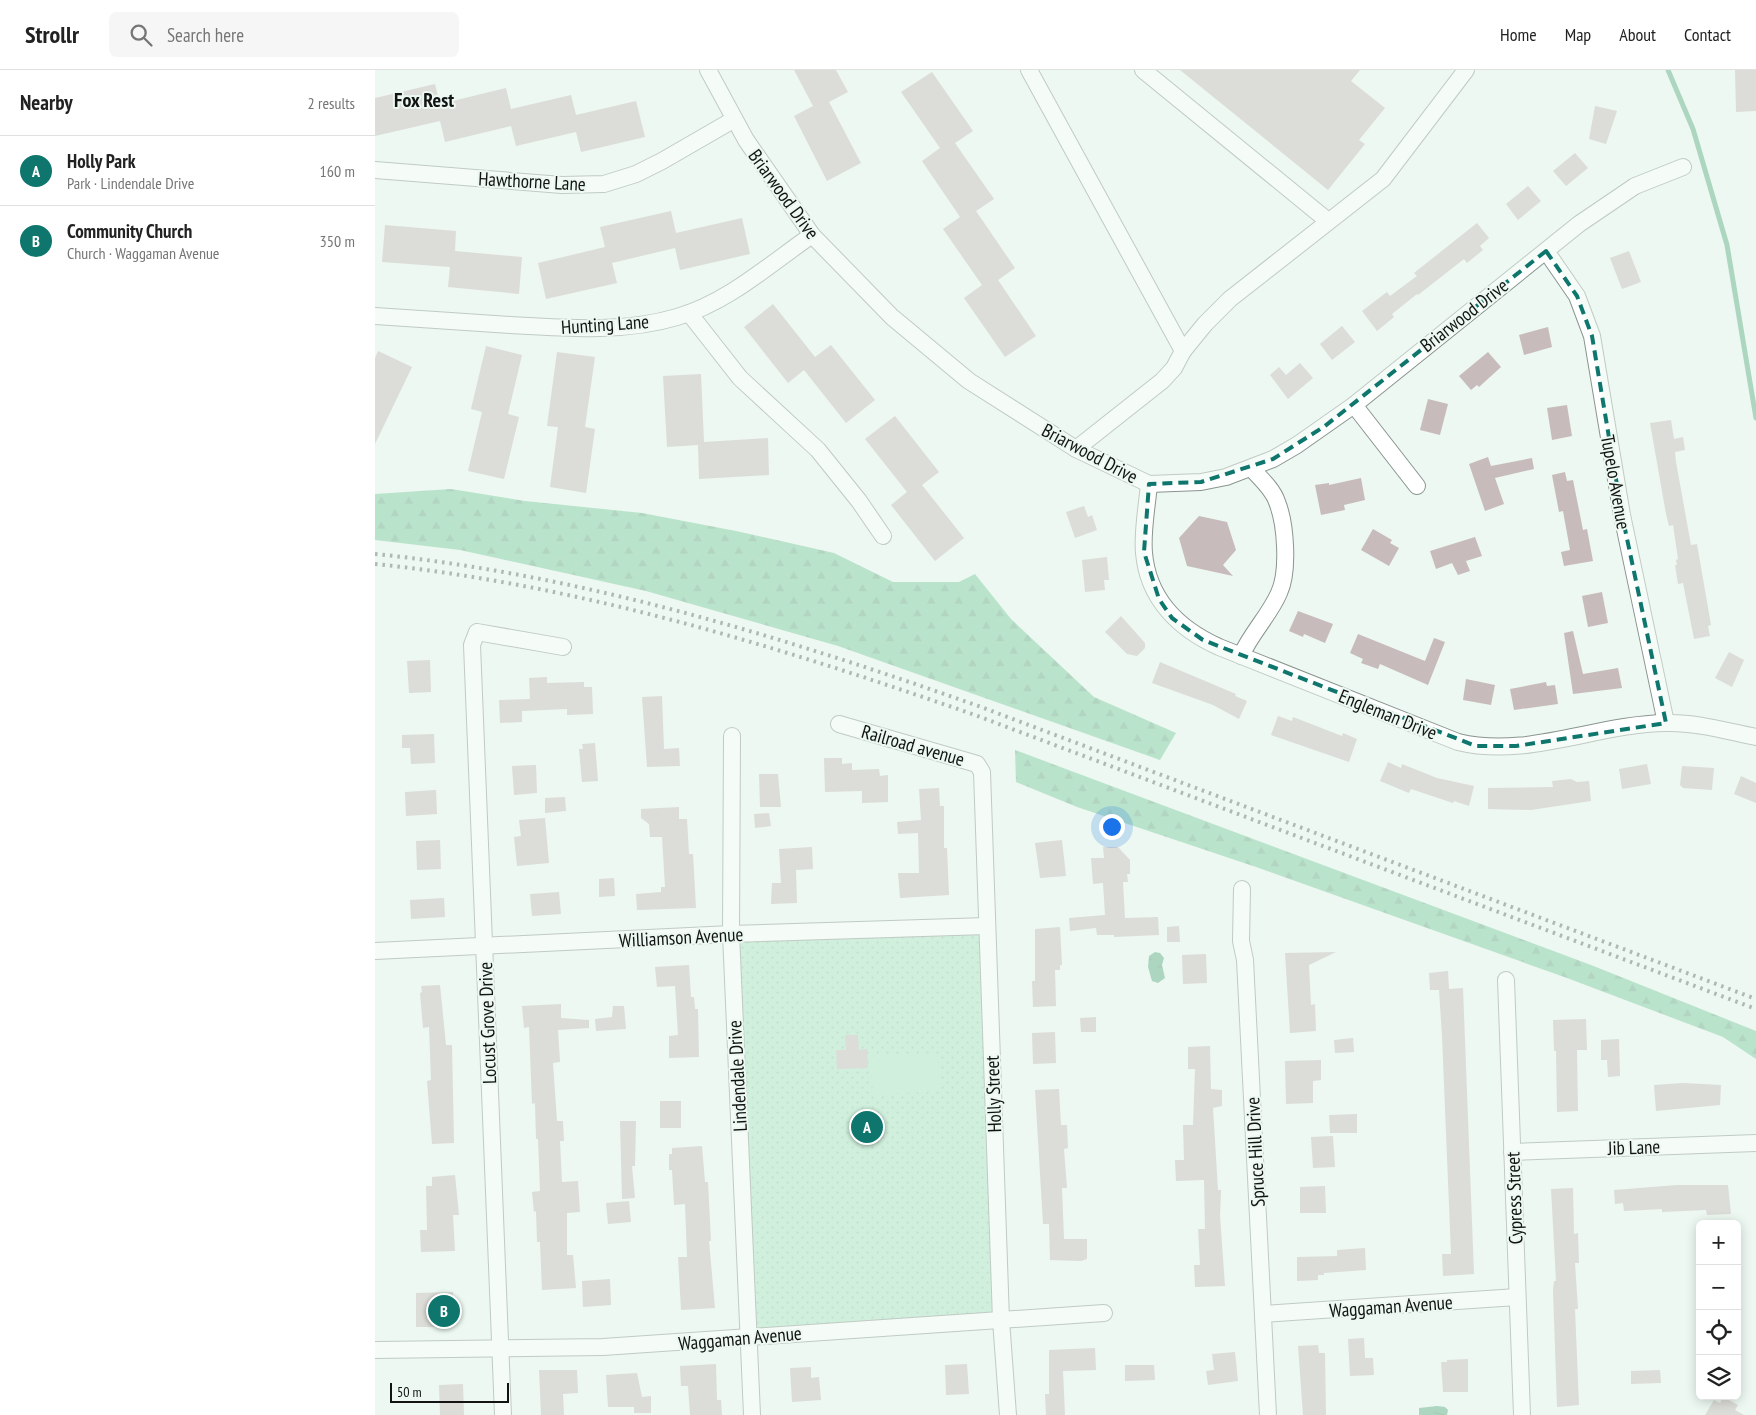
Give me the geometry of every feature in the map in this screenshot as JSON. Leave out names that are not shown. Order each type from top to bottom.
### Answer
[{"type":"street","name":"Briarwood Drive","points":[[708,70],[733,120],[812,234],[862,287],[928,348],[969,380],[1076,449],[1149,484],[1201,482],[1251,468],[1297,445],[1353,405],[1439,334],[1546,252],[1579,224],[1635,186],[1683,166]]},
{"type":"street","points":[[1029,70],[1183,350]]},
{"type":"street","points":[[1143,70],[1328,221]]},
{"type":"street","points":[[1076,449],[1162,381],[1174,368],[1183,350],[1230,299],[1383,179],[1466,70]]},
{"type":"street","name":"Hawthorne Lane","points":[[375,170],[562,185],[604,184],[637,174],[733,120]]},
{"type":"street","name":"Hunting Lane","points":[[375,316],[559,328],[599,328],[647,323],[689,313],[718,300],[812,234]]},
{"type":"street","name":"Tupelo Avenue","points":[[1546,252],[1577,296],[1592,336],[1621,514],[1666,723]]},
{"type":"street","points":[[689,313],[740,378],[818,450],[859,501],[883,536]]},
{"type":"street","points":[[1353,405],[1417,486]]},
{"type":"street","points":[[1241,656],[1249,639],[1280,592],[1285,561],[1284,533],[1277,501],[1251,468]]},
{"type":"street","name":"Engleman Drive","points":[[1149,484],[1144,552],[1151,582],[1159,599],[1173,618],[1187,630],[1203,640],[1241,656],[1458,742],[1476,746],[1516,746],[1611,729],[1666,723],[1702,726],[1756,738]]},
{"type":"street","name":"Locust Grove Drive","points":[[503,1415],[472,645],[477,632],[563,647]]},
{"type":"street","name":"Railroad avenue","points":[[839,724],[977,764],[982,772]]},
{"type":"street","name":"Lindendale Drive","points":[[732,736],[731,934],[752,1415]]},
{"type":"street","name":"Holly Street","points":[[982,772],[1001,1320],[1009,1415]]},
{"type":"street","name":"Spruce Hill Drive","points":[[1242,889],[1241,941],[1245,970],[1268,1415]]},
{"type":"street","name":"Williamson Avenue","points":[[375,951],[731,934],[987,926]]},
{"type":"street","name":"Cypress Street","points":[[1506,980],[1522,1415]]},
{"type":"street","name":"Jib Lane","points":[[1512,1152],[1756,1143]]},
{"type":"street","name":"Waggaman Avenue","points":[[1264,1314],[1517,1297]]},
{"type":"street","name":"Waggaman Avenue","points":[[375,1350],[603,1347],[1104,1313]]},
{"type":"highlighted area","points":[[1546,251],[1577,296],[1592,336],[1622,515],[1666,723],[1516,746],[1476,746],[1203,640],[1172,618],[1159,599],[1144,552],[1149,484],[1201,482],[1273,459],[1325,426]]},
{"type":"shaded area","points":[[987,926],[1001,1320],[749,1338],[731,934]]},
{"type":"shaded area","points":[[937,1053],[941,1091],[873,1094],[870,1057]]},
{"type":"green space","points":[[451,489],[525,501],[642,513],[736,531],[834,553],[893,582],[959,582],[975,574],[1011,619],[1094,697],[1176,733],[1160,760],[838,646],[646,591],[460,550],[375,540],[375,494]]},
{"type":"green space","points":[[1015,750],[1591,965],[1756,1031],[1756,1059],[1723,1037],[1567,978],[1256,867],[1077,807],[1016,782]]},
{"type":"water","points":[[1155,952],[1160,953],[1164,958],[1162,965],[1165,978],[1158,983],[1152,981],[1148,967],[1149,956]]},
{"type":"water","points":[[1445,1407],[1448,1410],[1447,1415],[1419,1415],[1419,1408]]},
{"type":"building","points":[[794,70],[836,70],[848,92],[829,102],[861,163],[827,181],[794,116],[813,106]]},
{"type":"building","points":[[1180,70],[1360,70],[1351,81],[1385,108],[1359,140],[1365,144],[1328,190]]},
{"type":"building","points":[[1735,70],[1756,70],[1756,111],[1736,112]]},
{"type":"building","points":[[932,72],[973,131],[955,143],[994,199],[976,211],[1015,268],[998,280],[1036,336],[1005,357],[964,298],[982,285],[943,229],[960,217],[922,161],[940,148],[901,92]]},
{"type":"building","points":[[435,84],[440,104],[506,88],[511,109],[571,95],[576,115],[636,101],[645,137],[581,152],[576,132],[516,146],[511,126],[445,142],[440,121],[375,136],[375,98]]},
{"type":"building","points":[[1595,106],[1617,111],[1606,144],[1589,139]]},
{"type":"building","points":[[1575,153],[1588,168],[1566,186],[1553,171]]},
{"type":"building","points":[[1528,186],[1541,201],[1518,220],[1506,204]]},
{"type":"building","points":[[671,211],[676,233],[742,218],[750,254],[680,270],[675,248],[612,263],[617,283],[546,299],[538,263],[605,247],[600,227]]},
{"type":"building","points":[[1477,223],[1489,238],[1480,246],[1483,250],[1467,263],[1464,259],[1417,294],[1392,314],[1394,317],[1377,331],[1362,311],[1387,292],[1390,296],[1417,276],[1414,273]]},
{"type":"building","points":[[385,225],[456,231],[455,251],[522,257],[519,294],[448,287],[450,267],[382,262]]},
{"type":"building","points":[[1629,251],[1641,282],[1622,289],[1610,258]]},
{"type":"building","points":[[773,304],[815,357],[831,345],[875,400],[846,423],[804,370],[788,383],[744,327]]},
{"type":"building","points":[[1342,326],[1355,342],[1332,360],[1320,344]]},
{"type":"building","points":[[1548,327],[1552,347],[1524,355],[1519,335]]},
{"type":"building","points":[[486,346],[522,355],[508,414],[519,417],[504,479],[468,471],[482,412],[471,409]]},
{"type":"building","points":[[378,351],[412,367],[375,444],[375,358]]},
{"type":"building","points":[[557,352],[595,357],[585,427],[595,429],[586,493],[550,487],[558,427],[547,426]]},
{"type":"building","points":[[1488,352],[1501,367],[1479,387],[1477,385],[1471,390],[1459,376]]},
{"type":"building","points":[[1300,363],[1313,378],[1288,399],[1270,375],[1279,367],[1286,375]]},
{"type":"building","points":[[701,374],[704,442],[768,438],[769,475],[699,479],[698,445],[667,447],[663,376]]},
{"type":"building","points":[[1428,399],[1448,404],[1440,435],[1420,430]]},
{"type":"building","points":[[1567,405],[1572,436],[1552,440],[1547,408]]},
{"type":"building","points":[[895,416],[939,472],[922,485],[964,538],[935,561],[891,505],[907,492],[865,439]]},
{"type":"building","points":[[1671,420],[1674,439],[1683,437],[1685,450],[1675,452],[1676,462],[1691,545],[1697,544],[1711,625],[1708,626],[1710,636],[1694,639],[1683,583],[1678,584],[1675,565],[1677,565],[1676,560],[1678,559],[1673,525],[1669,526],[1666,514],[1650,423]]},
{"type":"building","points":[[1488,457],[1491,466],[1532,458],[1534,469],[1495,478],[1504,504],[1485,511],[1469,464]]},
{"type":"building","points":[[1565,472],[1567,481],[1573,480],[1583,530],[1587,529],[1593,561],[1564,566],[1561,552],[1570,550],[1563,511],[1559,512],[1552,475]]},
{"type":"building","points":[[1361,478],[1365,500],[1344,505],[1345,510],[1321,515],[1315,485],[1329,483],[1329,485]]},
{"type":"building","points":[[1084,506],[1088,517],[1092,515],[1097,530],[1075,538],[1066,512]]},
{"type":"building","points":[[1199,516],[1227,522],[1236,550],[1223,565],[1233,576],[1187,566],[1179,538]]},
{"type":"building","points":[[1373,529],[1392,540],[1390,543],[1399,548],[1389,566],[1361,550]]},
{"type":"building","points":[[1475,537],[1482,556],[1466,561],[1470,571],[1458,575],[1452,563],[1436,569],[1430,551]]},
{"type":"building","points":[[1107,557],[1109,580],[1104,580],[1105,590],[1085,592],[1082,560]]},
{"type":"building","points":[[1602,592],[1608,623],[1588,627],[1582,596]]},
{"type":"building","points":[[1298,611],[1333,624],[1325,643],[1304,634],[1303,637],[1289,631]]},
{"type":"building","points":[[1121,616],[1145,643],[1145,648],[1137,656],[1127,654],[1105,632]]},
{"type":"building","points":[[1573,631],[1583,674],[1618,668],[1622,688],[1573,694],[1564,633]]},
{"type":"building","points":[[1358,634],[1425,661],[1434,638],[1445,642],[1428,685],[1380,664],[1378,669],[1361,663],[1363,659],[1350,653]]},
{"type":"building","points":[[1729,652],[1744,660],[1732,687],[1715,678]]},
{"type":"building","points":[[430,660],[431,692],[409,693],[407,661]]},
{"type":"building","points":[[1160,662],[1236,694],[1235,696],[1247,701],[1239,719],[1213,705],[1152,683]]},
{"type":"building","points":[[547,677],[547,683],[584,682],[584,687],[592,687],[593,714],[567,715],[567,709],[522,711],[522,722],[500,723],[499,700],[530,699],[529,678]]},
{"type":"building","points":[[1466,679],[1495,685],[1491,705],[1463,700]]},
{"type":"building","points":[[1546,682],[1547,686],[1555,685],[1558,704],[1514,710],[1510,689]]},
{"type":"building","points":[[662,696],[664,749],[679,748],[680,766],[647,767],[642,697]]},
{"type":"building","points":[[1278,716],[1292,721],[1293,717],[1342,736],[1343,733],[1357,739],[1349,762],[1271,735]]},
{"type":"building","points":[[434,734],[435,763],[411,764],[410,748],[402,748],[402,735]]},
{"type":"building","points":[[595,743],[598,781],[582,782],[579,749],[583,749],[582,744]]},
{"type":"building","points":[[824,758],[842,758],[842,764],[852,763],[852,770],[879,769],[880,776],[888,775],[888,802],[862,803],[862,791],[825,792]]},
{"type":"building","points":[[1388,762],[1401,768],[1402,764],[1437,778],[1474,786],[1469,806],[1454,801],[1453,803],[1411,789],[1409,793],[1380,781]]},
{"type":"building","points":[[1647,764],[1651,784],[1622,789],[1619,769]]},
{"type":"building","points":[[536,765],[537,793],[514,795],[512,766]]},
{"type":"building","points":[[1682,766],[1714,768],[1712,790],[1683,788],[1680,785]]},
{"type":"building","points":[[759,774],[778,774],[781,807],[760,807]]},
{"type":"building","points":[[1741,776],[1756,783],[1756,803],[1734,794]]},
{"type":"building","points":[[1571,779],[1577,782],[1589,781],[1591,801],[1531,810],[1488,809],[1488,788],[1553,787],[1552,781]]},
{"type":"building","points":[[939,788],[940,806],[944,806],[944,848],[947,848],[949,895],[900,898],[898,873],[919,873],[918,833],[898,834],[897,822],[921,820],[919,789]]},
{"type":"building","points":[[436,790],[437,814],[406,816],[405,792]]},
{"type":"building","points":[[565,797],[566,811],[545,813],[545,798]]},
{"type":"building","points":[[679,807],[679,819],[687,819],[689,854],[693,854],[696,908],[637,910],[636,894],[661,892],[661,887],[665,887],[662,837],[650,837],[649,824],[641,818],[641,809]]},
{"type":"building","points":[[769,813],[771,826],[755,828],[754,814]]},
{"type":"building","points":[[545,818],[549,863],[517,866],[514,837],[521,836],[519,820]]},
{"type":"building","points":[[440,840],[441,869],[417,870],[416,841]]},
{"type":"building","points":[[1062,840],[1066,876],[1040,878],[1035,843]]},
{"type":"building","points":[[812,847],[813,869],[796,870],[797,903],[771,904],[772,883],[781,883],[779,849]]},
{"type":"building","points":[[1103,847],[1118,847],[1130,860],[1130,874],[1127,874],[1128,882],[1123,882],[1125,918],[1158,917],[1159,935],[1114,937],[1114,935],[1097,935],[1096,928],[1070,931],[1069,918],[1105,915],[1103,883],[1093,884],[1091,858],[1104,858]]},
{"type":"building","points":[[614,878],[615,896],[599,897],[599,879]]},
{"type":"building","points":[[559,892],[561,914],[532,916],[530,894]]},
{"type":"building","points":[[444,898],[445,917],[411,919],[410,900]]},
{"type":"building","points":[[1179,926],[1180,942],[1167,942],[1167,927]]},
{"type":"building","points":[[1060,927],[1062,965],[1060,965],[1060,970],[1055,970],[1056,1006],[1033,1007],[1032,981],[1035,981],[1035,929]]},
{"type":"building","points":[[1336,952],[1309,965],[1311,1005],[1315,1004],[1316,1031],[1290,1033],[1285,953]]},
{"type":"building","points":[[1206,954],[1207,983],[1183,984],[1182,955]]},
{"type":"building","points":[[689,965],[691,997],[694,997],[695,1009],[698,1009],[699,1057],[669,1058],[669,1036],[678,1035],[675,986],[657,987],[655,967]]},
{"type":"building","points":[[1448,971],[1449,989],[1463,988],[1474,1274],[1443,1276],[1442,1254],[1451,1254],[1442,1036],[1439,990],[1430,990],[1429,973]]},
{"type":"building","points":[[440,985],[446,1045],[452,1045],[454,1143],[432,1144],[427,1081],[431,1080],[429,1027],[423,1028],[420,993],[422,992],[421,986]]},
{"type":"building","points":[[561,1004],[561,1018],[589,1020],[589,1028],[558,1030],[560,1062],[553,1063],[557,1121],[563,1121],[564,1141],[560,1141],[562,1182],[578,1181],[580,1212],[567,1213],[567,1255],[573,1255],[576,1288],[542,1290],[540,1242],[537,1242],[536,1211],[534,1212],[532,1192],[540,1191],[538,1139],[536,1139],[535,1103],[532,1104],[529,1027],[524,1028],[522,1006]]},
{"type":"building","points":[[613,1006],[624,1006],[626,1029],[596,1031],[595,1019],[612,1017]]},
{"type":"building","points":[[1096,1017],[1096,1032],[1081,1032],[1080,1018]]},
{"type":"building","points":[[1586,1019],[1587,1050],[1577,1050],[1578,1111],[1557,1112],[1556,1051],[1554,1051],[1553,1020]]},
{"type":"building","points":[[1055,1032],[1056,1063],[1033,1064],[1032,1033]]},
{"type":"building","points":[[845,1035],[858,1035],[859,1050],[867,1049],[868,1068],[837,1069],[836,1050],[846,1050]]},
{"type":"building","points":[[1353,1038],[1354,1052],[1335,1053],[1334,1040]]},
{"type":"building","points":[[1619,1039],[1620,1076],[1608,1077],[1607,1060],[1601,1060],[1601,1040]]},
{"type":"building","points":[[1210,1046],[1211,1089],[1222,1090],[1222,1106],[1213,1108],[1218,1190],[1221,1190],[1220,1216],[1225,1286],[1195,1287],[1194,1265],[1200,1265],[1198,1229],[1205,1229],[1204,1180],[1176,1181],[1175,1160],[1184,1160],[1183,1125],[1193,1125],[1195,1069],[1188,1069],[1188,1047]]},
{"type":"building","points":[[1321,1060],[1321,1080],[1313,1081],[1313,1103],[1286,1104],[1285,1061]]},
{"type":"building","points":[[1683,1083],[1721,1085],[1720,1105],[1656,1111],[1654,1085]]},
{"type":"building","points":[[1059,1089],[1061,1125],[1067,1125],[1068,1148],[1064,1149],[1067,1188],[1062,1188],[1064,1239],[1087,1239],[1087,1259],[1081,1261],[1050,1260],[1049,1224],[1043,1224],[1035,1090]]},
{"type":"building","points":[[660,1101],[681,1101],[681,1128],[660,1128]]},
{"type":"building","points":[[1357,1114],[1357,1133],[1330,1133],[1329,1115]]},
{"type":"building","points":[[620,1121],[636,1121],[635,1166],[632,1166],[635,1198],[622,1199]]},
{"type":"building","points":[[1333,1136],[1335,1167],[1313,1168],[1311,1137]]},
{"type":"building","points":[[702,1146],[705,1182],[708,1182],[711,1241],[709,1241],[715,1308],[681,1310],[678,1257],[687,1257],[685,1204],[674,1205],[672,1170],[669,1170],[669,1154],[672,1154],[672,1148]]},
{"type":"building","points":[[455,1175],[459,1215],[453,1215],[455,1251],[421,1252],[420,1230],[427,1230],[426,1186],[432,1186],[432,1177]]},
{"type":"building","points":[[1677,1185],[1728,1185],[1731,1214],[1707,1215],[1706,1210],[1662,1212],[1662,1209],[1624,1211],[1623,1203],[1615,1204],[1614,1190]]},
{"type":"building","points":[[1325,1186],[1326,1213],[1300,1213],[1300,1187]]},
{"type":"building","points":[[1573,1188],[1574,1234],[1578,1233],[1579,1263],[1575,1263],[1578,1309],[1575,1309],[1579,1405],[1557,1407],[1553,1290],[1554,1281],[1556,1281],[1551,1189]]},
{"type":"building","points":[[629,1201],[631,1222],[608,1224],[606,1203]]},
{"type":"building","points":[[1365,1248],[1366,1270],[1324,1273],[1324,1275],[1318,1275],[1318,1280],[1297,1281],[1297,1257],[1337,1256],[1337,1250]]},
{"type":"building","points":[[610,1279],[611,1305],[583,1307],[582,1281]]},
{"type":"building","points":[[453,1292],[453,1327],[416,1327],[416,1293]]},
{"type":"building","points":[[1364,1338],[1365,1358],[1373,1358],[1374,1375],[1350,1376],[1348,1339]]},
{"type":"building","points":[[1318,1345],[1319,1353],[1325,1353],[1326,1415],[1303,1415],[1298,1346]]},
{"type":"building","points":[[1095,1348],[1096,1370],[1063,1371],[1065,1415],[1046,1415],[1045,1394],[1049,1394],[1049,1350]]},
{"type":"building","points":[[1235,1352],[1238,1381],[1208,1385],[1206,1371],[1214,1370],[1212,1354]]},
{"type":"building","points":[[1468,1359],[1468,1392],[1443,1392],[1441,1362]]},
{"type":"building","points":[[716,1364],[717,1400],[721,1400],[722,1415],[690,1415],[688,1386],[681,1386],[680,1366]]},
{"type":"building","points":[[967,1364],[969,1394],[946,1395],[945,1365]]},
{"type":"building","points":[[1125,1365],[1154,1365],[1155,1380],[1125,1381]]},
{"type":"building","points":[[811,1367],[811,1378],[819,1377],[821,1400],[792,1402],[790,1368]]},
{"type":"building","points":[[539,1370],[577,1370],[578,1393],[563,1394],[564,1415],[541,1415]]},
{"type":"building","points":[[1660,1370],[1661,1383],[1631,1384],[1631,1371]]},
{"type":"building","points":[[637,1373],[642,1397],[651,1396],[651,1413],[634,1413],[634,1407],[608,1407],[606,1375]]},
{"type":"building","points":[[463,1384],[464,1415],[440,1415],[439,1385]]},
{"type":"building","points":[[1714,1400],[1720,1403],[1722,1400],[1729,1400],[1738,1405],[1735,1410],[1744,1415],[1705,1415]]},
{"type":"waterway","points":[[1668,70],[1693,129],[1727,245],[1756,418]]},
{"type":"railway","points":[[375,554],[453,564],[530,577],[606,593],[758,633],[907,681],[981,707],[1756,999]]},
{"type":"railway","points":[[375,564],[452,574],[604,603],[754,643],[828,666],[975,715],[1756,1009]]},
{"type":"place","name":"Holly Park","points":[[867,1127]]},
{"type":"place","name":"Community Church","points":[[444,1311]]},
{"type":"district","name":"Fox Rest","points":[[424,100]]}]
